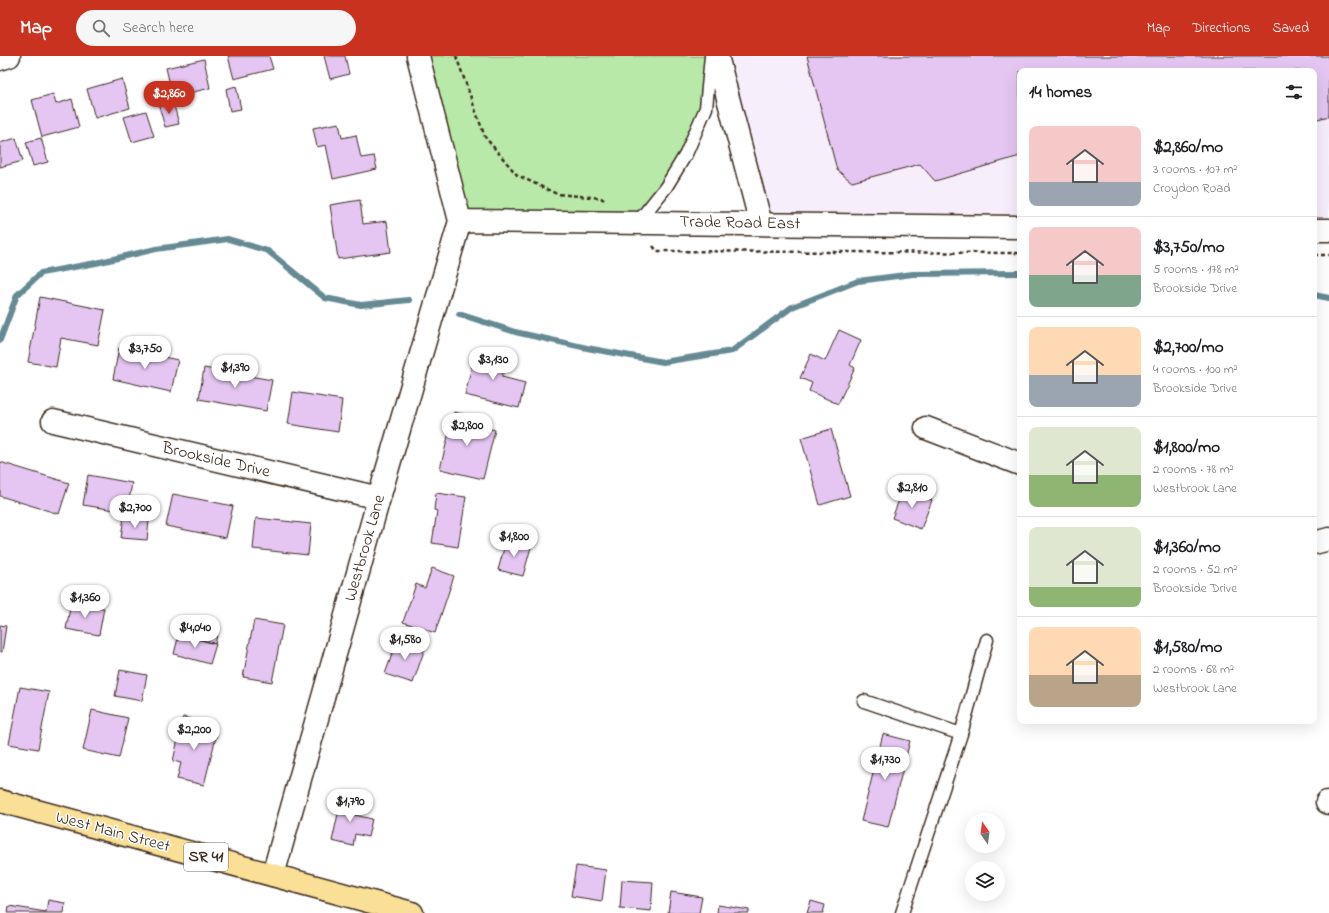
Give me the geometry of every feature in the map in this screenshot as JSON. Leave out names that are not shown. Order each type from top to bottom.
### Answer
[{"type":"main road","name":"West Main Street","points":[[0,801],[412,913]]},
{"type":"street","points":[[0,59],[9,56]]},
{"type":"street","points":[[418,56],[460,221]]},
{"type":"street","points":[[717,56],[762,224]]},
{"type":"street","name":"Trade Road East","points":[[460,221],[1017,227]]},
{"type":"street","name":"Westbrook Lane","points":[[273,875],[379,498],[460,221]]},
{"type":"street","points":[[1317,230],[1329,230]]},
{"type":"street","name":"Brookside Drive","points":[[53,421],[379,498]]},
{"type":"street","points":[[926,428],[1017,463]]},
{"type":"street","points":[[1317,542],[1329,539]]},
{"type":"lane","points":[[638,222],[666,186],[686,154],[706,108],[711,56]]},
{"type":"lane","points":[[902,913],[961,734],[987,640]]},
{"type":"lane","points":[[864,701],[961,734]]},
{"type":"path","points":[[1317,255],[1329,255]]},
{"type":"shaded area","points":[[717,56],[1329,56],[1329,230],[1317,230],[1317,68],[1017,68],[1017,227],[761,224]]},
{"type":"green space","points":[[418,56],[711,56],[706,108],[686,154],[638,222],[460,221]]},
{"type":"building","points":[[228,56],[269,56],[273,69],[234,79]]},
{"type":"building","points":[[324,56],[345,56],[349,74],[330,79]]},
{"type":"building","points":[[807,56],[1329,56],[1329,116],[1317,119],[1317,68],[1017,68],[1017,157],[935,181],[920,164],[852,182],[837,170]]},
{"type":"building","points":[[204,59],[210,88],[173,97],[166,68]]},
{"type":"building","points":[[122,79],[130,108],[95,118],[87,89]]},
{"type":"building","points":[[236,86],[241,109],[230,111],[226,89]]},
{"type":"building","points":[[53,94],[56,104],[72,99],[79,127],[42,137],[32,100]]},
{"type":"building","points":[[173,102],[179,124],[165,127],[159,106]]},
{"type":"building","points":[[146,111],[154,136],[132,142],[124,117]]},
{"type":"building","points":[[339,123],[342,138],[356,135],[361,158],[374,156],[377,169],[333,179],[326,145],[317,147],[313,128]]},
{"type":"building","points":[[16,138],[23,161],[0,167],[0,143]]},
{"type":"building","points":[[41,138],[48,162],[33,166],[26,142]]},
{"type":"building","points":[[360,200],[363,224],[387,221],[391,252],[338,259],[330,205]]},
{"type":"building","points":[[40,297],[105,310],[98,345],[61,338],[56,367],[28,362]]},
{"type":"building","points":[[839,330],[861,340],[850,365],[855,368],[838,404],[809,391],[812,383],[800,378],[811,354],[825,361]]},
{"type":"building","points":[[119,348],[178,360],[171,392],[113,379]]},
{"type":"building","points":[[476,349],[507,357],[502,377],[525,383],[519,408],[465,395]]},
{"type":"building","points":[[204,368],[272,380],[266,411],[199,399]]},
{"type":"building","points":[[293,392],[342,400],[338,432],[288,424]]},
{"type":"building","points":[[454,412],[479,418],[478,425],[495,430],[483,479],[440,469]]},
{"type":"building","points":[[831,429],[850,496],[820,505],[801,438]]},
{"type":"building","points":[[0,462],[69,483],[59,514],[0,496]]},
{"type":"building","points":[[88,475],[132,483],[127,512],[83,505]]},
{"type":"building","points":[[903,490],[932,500],[921,529],[892,518]]},
{"type":"building","points":[[436,493],[466,497],[458,547],[432,543],[437,511],[434,510]]},
{"type":"building","points":[[173,494],[233,506],[226,538],[166,526]]},
{"type":"building","points":[[124,516],[149,520],[147,540],[121,538]]},
{"type":"building","points":[[256,518],[311,524],[308,555],[253,549]]},
{"type":"building","points":[[506,541],[531,547],[523,576],[498,570]]},
{"type":"building","points":[[432,568],[454,576],[435,633],[403,622],[416,584],[425,588]]},
{"type":"building","points":[[71,603],[104,608],[99,635],[66,629]]},
{"type":"building","points":[[254,620],[283,625],[272,682],[243,677]]},
{"type":"building","points":[[185,622],[218,631],[215,644],[182,634]]},
{"type":"building","points":[[0,625],[6,626],[2,652],[0,651]]},
{"type":"building","points":[[179,634],[216,644],[210,664],[174,654]]},
{"type":"building","points":[[398,638],[425,648],[413,683],[385,674]]},
{"type":"building","points":[[120,670],[147,675],[142,701],[115,696]]},
{"type":"building","points":[[20,687],[49,692],[38,749],[9,744]]},
{"type":"building","points":[[92,710],[128,718],[119,758],[83,750]]},
{"type":"building","points":[[183,717],[208,723],[206,731],[217,733],[204,785],[177,779],[181,763],[173,761]]},
{"type":"building","points":[[883,734],[910,741],[888,827],[861,821]]},
{"type":"building","points":[[342,796],[358,800],[355,815],[372,819],[368,837],[355,834],[353,846],[332,841]]},
{"type":"building","points":[[576,866],[606,870],[602,901],[571,896]]},
{"type":"building","points":[[622,880],[653,882],[651,911],[620,908]]},
{"type":"building","points":[[671,892],[702,897],[699,913],[668,913]]},
{"type":"building","points":[[48,900],[65,903],[64,913],[8,913],[9,906],[46,912]]},
{"type":"building","points":[[811,901],[825,905],[823,913],[807,913]]},
{"type":"building","points":[[718,905],[749,910],[749,913],[717,913]]},
{"type":"waterway","points":[[0,340],[17,295],[41,273],[96,263],[156,249],[228,239],[268,251],[325,298],[361,305],[409,300]]},
{"type":"waterway","points":[[459,314],[515,332],[587,348],[663,362],[732,351],[792,307],[858,281],[913,274],[1017,273]]},
{"type":"waterway","points":[[1317,296],[1329,298]]}]
